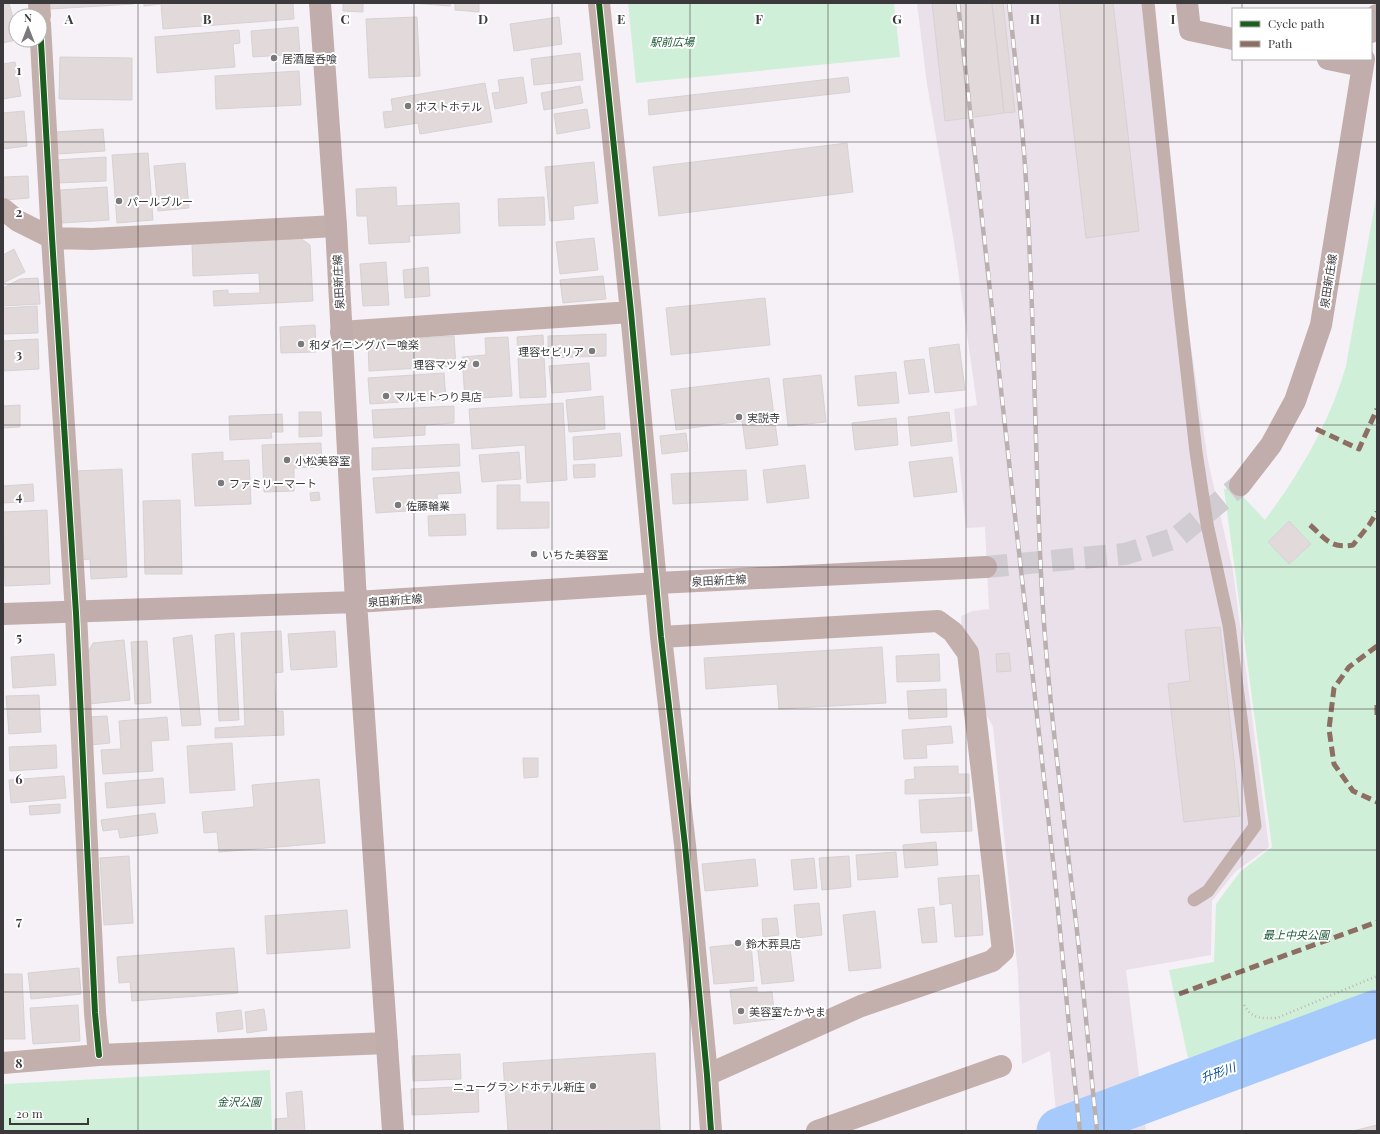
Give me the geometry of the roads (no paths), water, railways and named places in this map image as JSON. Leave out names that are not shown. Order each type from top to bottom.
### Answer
[{"type":"main road","name":"泉田新庄線","points":[[320,3],[336,226],[356,602],[657,583],[986,567]]},
{"type":"main road","points":[[1187,3],[1190,30],[1232,39]]},
{"type":"main road","points":[[1372,29],[1377,16]]},
{"type":"main road","points":[[1337,60],[1363,63]]},
{"type":"main road","name":"泉田新庄線","points":[[1240,485],[1271,445],[1295,401],[1321,325],[1363,63]]},
{"type":"main road","points":[[3,614],[356,602],[393,1131]]},
{"type":"street","points":[[599,3],[631,312],[661,637],[685,845],[711,1131]]},
{"type":"street","points":[[41,48],[76,612],[95,1013],[99,1054]]},
{"type":"street","points":[[3,209],[18,221],[52,238],[92,239],[336,226]]},
{"type":"street","points":[[341,332],[631,312]]},
{"type":"street","points":[[661,637],[938,621],[953,632],[968,653],[1003,951],[992,961],[861,1006],[707,1075]]},
{"type":"street","points":[[3,1063],[99,1054],[387,1043]]},
{"type":"street","points":[[818,1131],[1001,1066]]},
{"type":"lane","points":[[1148,3],[1196,452],[1207,524],[1229,625],[1254,826],[1208,891],[1194,900]]},
{"type":"waterway","name":"升形川","points":[[1060,1131],[1377,1013]]},
{"type":"tunnel","points":[[986,567],[1125,554],[1176,538],[1240,485]]},
{"type":"railway","points":[[958,3],[1054,870],[1080,1131]]},
{"type":"railway","points":[[1009,3],[1027,191],[1036,452],[1045,632],[1060,788],[1077,933],[1097,1131]]},
{"type":"place","name":"居酒屋呑喰","points":[[274,58]]},
{"type":"place","name":"ポストホテル","points":[[408,106]]},
{"type":"place","name":"パールブルー","points":[[119,201]]},
{"type":"place","name":"和ダイニングバー喰楽","points":[[301,344]]},
{"type":"place","name":"理容セビリア","points":[[592,351]]},
{"type":"place","name":"理容マツダ","points":[[476,364]]},
{"type":"place","name":"マルモトつり具店","points":[[386,396]]},
{"type":"place","name":"実説寺","points":[[739,417]]},
{"type":"place","name":"小松美容室","points":[[287,460]]},
{"type":"place","name":"ファミリーマート","points":[[221,483]]},
{"type":"place","name":"佐藤輪業","points":[[398,505]]},
{"type":"place","name":"いちた美容室","points":[[534,554]]},
{"type":"place","name":"鈴木葬具店","points":[[738,943]]},
{"type":"place","name":"美容室たかやま","points":[[741,1011]]},
{"type":"place","name":"ニューグランドホテル新庄","points":[[593,1086]]},
{"type":"park label","name":"駅前広場","points":[[672,41]]},
{"type":"park label","name":"最上中央公園","points":[[1296,934]]},
{"type":"park label","name":"金沢公園","points":[[239,1101]]}]
